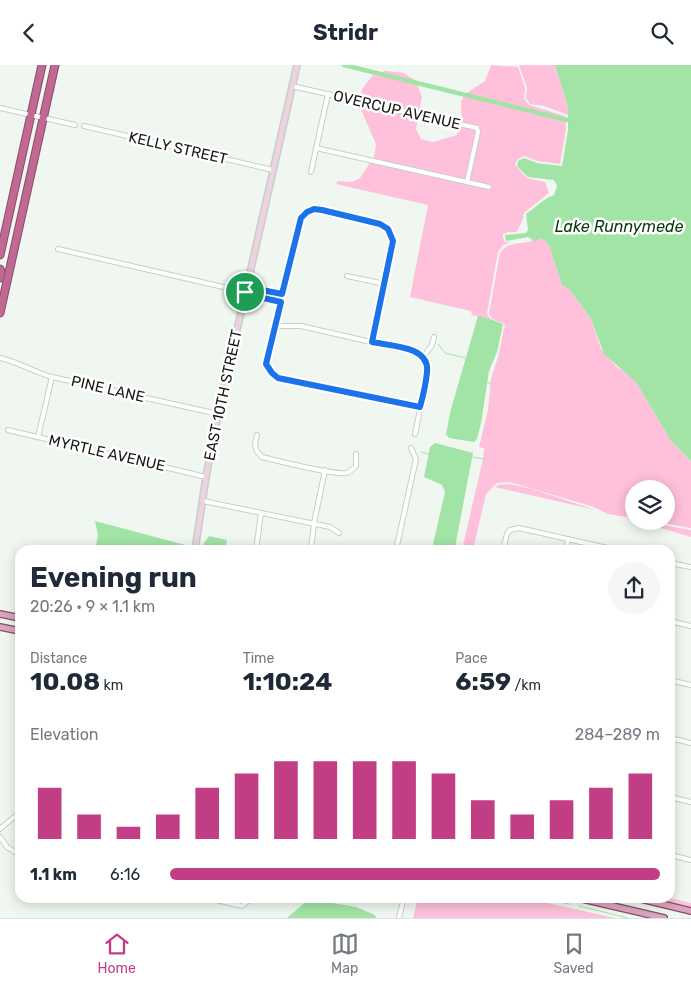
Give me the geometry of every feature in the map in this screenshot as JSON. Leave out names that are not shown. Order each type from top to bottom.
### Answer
[{"type":"highway","points":[[0,255],[2,236],[42,65]]},
{"type":"highway","points":[[0,313],[55,65]]},
{"type":"highway","points":[[0,295],[10,250],[2,236]]},
{"type":"highway","points":[[0,269],[0,278]]},
{"type":"main road","points":[[0,614],[15,617]]},
{"type":"main road","points":[[0,627],[15,630]]},
{"type":"main road","points":[[597,903],[664,918]]},
{"type":"main road","points":[[658,903],[691,911]]},
{"type":"street","name":"EAST 10TH STREET","points":[[196,545],[218,414],[297,65]]},
{"type":"street","name":"OVERCUP AVENUE","points":[[292,86],[477,128],[478,132],[467,182]]},
{"type":"street","points":[[311,172],[328,94]]},
{"type":"street","points":[[0,107],[75,125]]},
{"type":"street","name":"KELLY STREET","points":[[84,127],[273,169]]},
{"type":"street","points":[[316,149],[489,187]]},
{"type":"street","points":[[372,342],[393,241],[388,229],[380,224],[322,210],[314,209],[307,212],[301,218],[266,364],[278,378],[420,407]]},
{"type":"street","points":[[58,249],[281,302]]},
{"type":"street","points":[[347,275],[385,284]]},
{"type":"street","points":[[245,292],[257,289],[282,294]]},
{"type":"street","points":[[275,326],[301,327],[413,350],[424,357],[428,371],[415,434]]},
{"type":"street","points":[[424,357],[432,345],[434,337]]},
{"type":"street","name":"PINE LANE","points":[[0,358],[8,359],[52,377],[218,414]]},
{"type":"street","points":[[38,437],[52,377]]},
{"type":"street","name":"MYRTLE AVENUE","points":[[8,430],[206,477]]},
{"type":"street","points":[[257,435],[254,446],[262,457],[340,473],[346,473],[356,466],[356,454]]},
{"type":"street","points":[[397,545],[416,459],[411,448]]},
{"type":"street","points":[[311,545],[325,470]]},
{"type":"street","points":[[203,501],[314,523],[330,527],[340,533]]},
{"type":"street","points":[[257,545],[261,513]]},
{"type":"street","points":[[504,545],[507,534],[513,527],[594,545]]},
{"type":"street","points":[[567,545],[568,539]]},
{"type":"street","points":[[675,564],[691,567]]},
{"type":"street","points":[[675,622],[691,626]]},
{"type":"street","points":[[675,681],[691,685]]},
{"type":"street","points":[[675,739],[691,743]]},
{"type":"street","points":[[675,798],[691,802]]},
{"type":"street","points":[[0,829],[15,816]]},
{"type":"street","points":[[0,837],[7,847],[15,852]]},
{"type":"street","points":[[675,856],[691,860]]},
{"type":"street","points":[[229,903],[242,906],[246,903]]},
{"type":"street","points":[[399,918],[403,903]]},
{"type":"shaded area","points":[[491,65],[518,67],[525,88],[524,98],[529,105],[565,116],[566,130],[560,164],[537,161],[524,156],[517,160],[515,165],[527,178],[545,182],[549,193],[524,213],[517,232],[503,234],[505,242],[510,242],[502,246],[498,252],[487,313],[490,319],[472,315],[471,311],[410,297],[428,205],[336,184],[338,181],[352,182],[360,178],[374,157],[376,144],[359,105],[362,89],[373,75],[385,71],[404,73],[416,81],[422,97],[416,129],[421,139],[433,142],[457,135],[462,122],[461,102],[465,94],[485,81]]},
{"type":"shaded area","points":[[519,65],[555,65],[568,107],[568,115],[544,106],[530,104],[526,98],[527,88]]},
{"type":"shaded area","points":[[540,237],[549,245],[562,285],[570,290],[591,319],[601,349],[617,367],[630,375],[636,382],[671,441],[691,461],[691,528],[675,525],[675,480],[625,480],[625,517],[608,514],[591,506],[509,482],[497,483],[486,494],[474,545],[463,545],[483,459],[484,448],[479,447],[488,410],[491,379],[505,324],[492,319],[489,314],[500,253],[504,248],[513,244],[530,242]]},
{"type":"shaded area","points":[[509,484],[532,489],[596,510],[495,487]]},
{"type":"shaded area","points":[[675,527],[691,530],[691,537],[668,530],[675,530]]},
{"type":"shaded area","points":[[675,899],[691,903],[691,909],[666,903],[675,903]]},
{"type":"shaded area","points":[[417,903],[548,903],[615,918],[413,918]]},
{"type":"water","name":"Lake Runnymede","points":[[555,65],[691,65],[691,461],[671,441],[636,382],[604,354],[591,319],[570,290],[562,285],[549,245],[541,238],[535,242],[528,237],[506,241],[505,235],[526,233],[528,230],[526,214],[554,195],[557,186],[554,180],[528,177],[517,166],[518,161],[524,158],[537,163],[562,166],[568,130],[568,107]]},
{"type":"water","points":[[478,316],[503,324],[497,352],[489,371],[481,423],[477,439],[474,442],[449,438],[446,434],[451,409]]},
{"type":"water","points":[[435,443],[473,453],[455,545],[433,544],[445,492],[442,485],[424,477],[430,447]]},
{"type":"water","points":[[95,521],[185,545],[96,545],[98,535]]},
{"type":"water","points":[[209,536],[227,540],[226,545],[204,545]]},
{"type":"water","points":[[304,903],[333,903],[356,907],[375,915],[376,918],[287,918]]},
{"type":"waterway","points":[[344,65],[567,120]]},
{"type":"waterway","points":[[438,344],[445,353],[465,358]]},
{"type":"waterway","points":[[487,382],[492,384]]},
{"type":"waterway","points":[[421,452],[428,454]]},
{"type":"waterway","points":[[473,457],[483,459]]},
{"type":"waterway","points":[[565,903],[569,904]]},
{"type":"waterway","points":[[579,906],[628,918]]},
{"type":"route","points":[[314,209],[322,210],[380,224],[388,229],[393,241],[372,342],[413,350],[424,357],[428,371],[420,407],[278,378],[266,364],[281,302],[245,292],[257,289],[282,294],[298,226],[301,218],[307,212],[314,209]]}]
